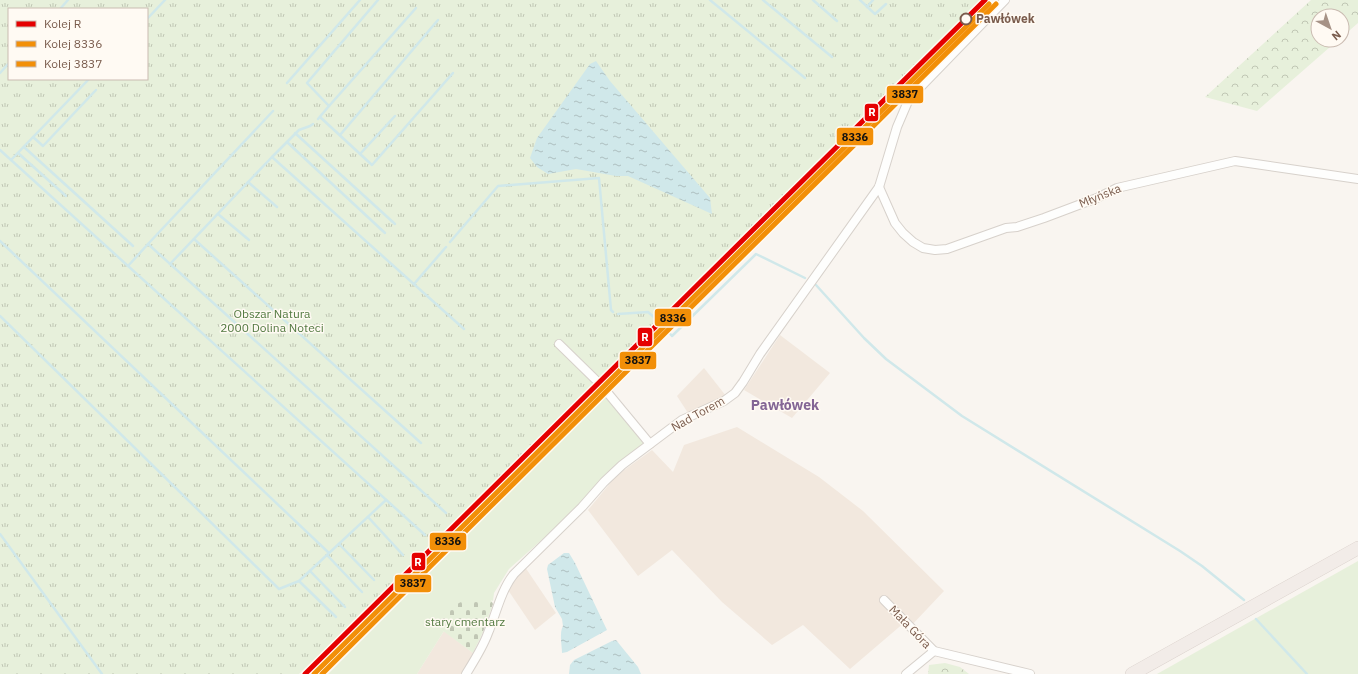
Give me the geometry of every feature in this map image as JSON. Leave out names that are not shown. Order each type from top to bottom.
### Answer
[{"type":"highway","points":[[1132,674],[1358,548]]},
{"type":"street","name":"Nad Torem","points":[[466,674],[488,635],[504,590],[514,574],[622,465],[682,420],[724,401],[735,393],[760,354],[780,328],[878,187],[897,127],[909,99],[1005,0]]},
{"type":"street","name":"Młyńska","points":[[878,187],[896,223],[903,233],[923,248],[935,250],[947,249],[1006,228],[1044,218],[1097,198],[1117,188],[1235,161],[1358,179]]},
{"type":"street","points":[[559,344],[602,386],[650,444]]},
{"type":"street","name":"Mała Góra","points":[[884,600],[934,651],[1030,674]]},
{"type":"street","points":[[906,674],[934,651]]},
{"type":"shaded area","points":[[780,335],[830,373],[792,418],[744,390]]},
{"type":"shaded area","points":[[704,368],[726,396],[688,413],[677,396]]},
{"type":"shaded area","points":[[737,427],[819,477],[863,511],[944,591],[910,627],[905,622],[850,669],[803,625],[772,645],[722,602],[672,550],[638,576],[588,510],[616,476],[652,450],[673,472],[684,445]]},
{"type":"shaded area","points":[[525,567],[556,613],[535,630],[506,587]]},
{"type":"shaded area","points":[[444,631],[473,653],[462,674],[417,674]]},
{"type":"green space","name":"Obszar Natura 2000 Dolina Noteci","points":[[0,0],[991,0],[888,108],[299,674],[0,674]]},
{"type":"green space","points":[[1311,0],[1358,0],[1358,23],[1350,30],[1350,8],[1310,8],[1310,48],[1329,48],[1257,111],[1205,97]]},
{"type":"green space","points":[[602,392],[645,444],[627,456],[606,475],[573,512],[509,569],[494,593],[493,601],[491,600],[435,625],[444,631],[417,674],[328,674],[456,546]]},
{"type":"green space","points":[[1358,561],[1358,674],[1157,674]]},
{"type":"green space","name":"stary cmentarz","points":[[468,599],[491,600],[493,604],[483,632],[473,653],[435,625],[454,606]]},
{"type":"green space","points":[[945,663],[960,667],[969,674],[928,674],[929,665]]},
{"type":"water","points":[[596,61],[610,81],[710,198],[712,214],[628,176],[616,176],[576,169],[548,174],[537,167],[530,158],[537,138],[590,64]]},
{"type":"water","points":[[564,553],[569,553],[575,563],[607,630],[567,652],[562,653],[562,619],[555,607],[547,569],[548,565]]},
{"type":"water","points":[[616,640],[638,667],[641,674],[569,674],[570,665],[574,660]]},
{"type":"waterway","points":[[61,8],[68,0]]},
{"type":"waterway","points":[[148,18],[165,0]]},
{"type":"waterway","points":[[287,83],[360,0]]},
{"type":"waterway","points":[[318,119],[329,106],[307,83],[378,0]]},
{"type":"waterway","points":[[710,0],[805,78]]},
{"type":"waterway","points":[[763,0],[832,57]]},
{"type":"waterway","points":[[813,0],[837,21]]},
{"type":"waterway","points":[[860,0],[875,14],[886,4]]},
{"type":"waterway","points":[[867,7],[873,0]]},
{"type":"waterway","points":[[329,106],[416,8]]},
{"type":"waterway","points":[[340,135],[438,20]]},
{"type":"waterway","points":[[0,73],[8,64]]},
{"type":"waterway","points":[[320,117],[372,165],[453,73]]},
{"type":"waterway","points":[[11,160],[88,80]]},
{"type":"waterway","points":[[33,137],[43,146],[96,90]]},
{"type":"waterway","points":[[148,244],[273,111]]},
{"type":"waterway","points":[[360,154],[395,116]]},
{"type":"waterway","points":[[272,157],[299,130],[313,124]]},
{"type":"waterway","points":[[295,133],[395,224]]},
{"type":"waterway","points":[[287,142],[385,233]]},
{"type":"waterway","points":[[24,147],[133,246]]},
{"type":"waterway","points":[[0,150],[425,535]]},
{"type":"waterway","points":[[18,153],[66,196]]},
{"type":"waterway","points":[[170,264],[272,157],[464,329]]},
{"type":"waterway","points":[[450,242],[498,186],[599,178],[611,310],[613,312]]},
{"type":"waterway","points":[[248,182],[277,207]]},
{"type":"waterway","points":[[218,214],[249,240]]},
{"type":"waterway","points":[[194,239],[421,443]]},
{"type":"waterway","points":[[0,241],[329,553]]},
{"type":"waterway","points":[[128,266],[148,244],[446,513]]},
{"type":"waterway","points":[[414,284],[446,247]]},
{"type":"waterway","points":[[666,329],[672,336],[756,254],[805,278]]},
{"type":"waterway","points":[[816,285],[864,338],[886,359],[962,416],[1180,551],[1202,566],[1244,600]]},
{"type":"waterway","points":[[618,314],[648,312],[655,318]]},
{"type":"waterway","points":[[0,316],[279,589],[299,581],[386,500]]},
{"type":"waterway","points":[[368,517],[403,555]]},
{"type":"waterway","points":[[0,534],[102,674]]},
{"type":"waterway","points":[[339,544],[374,580]]},
{"type":"waterway","points":[[327,555],[362,592]]},
{"type":"waterway","points":[[310,571],[345,607]]},
{"type":"waterway","points":[[299,581],[336,617]]},
{"type":"waterway","points":[[1256,619],[1307,674]]},
{"type":"rail line","name":"R","points":[[305,674],[985,0]]},
{"type":"rail line","name":"8336","points":[[314,674],[989,4]]},
{"type":"rail line","name":"3837","points":[[322,674],[996,4]]},
{"type":"place","name":"Pawłówek","points":[[966,19]]},
{"type":"district","name":"Pawłówek","points":[[785,405]]}]
